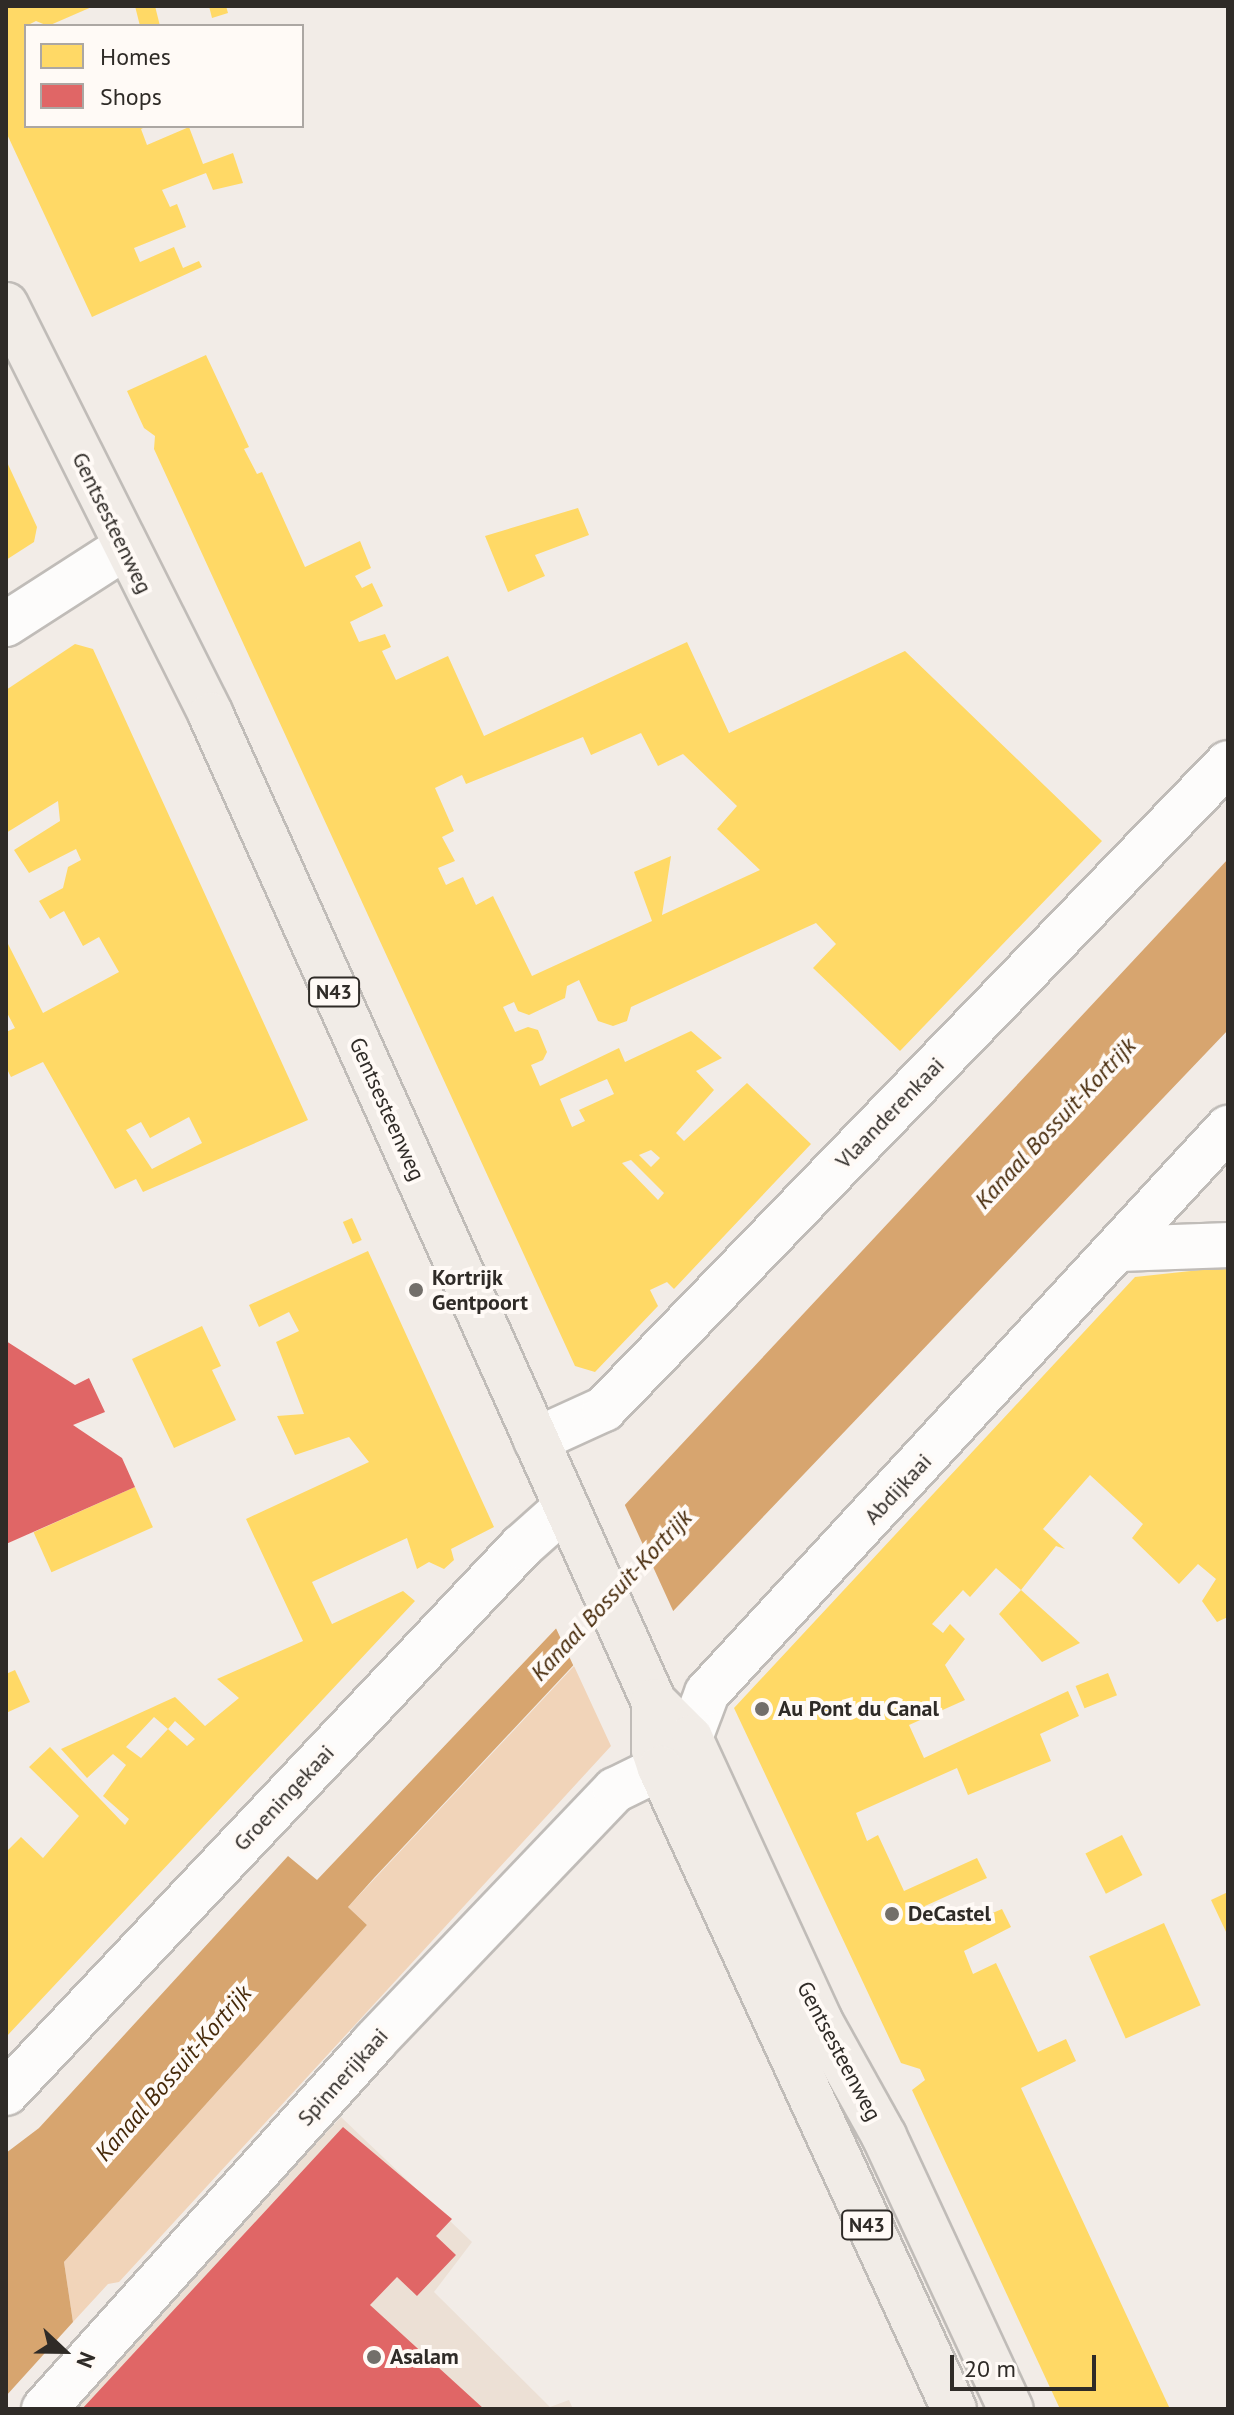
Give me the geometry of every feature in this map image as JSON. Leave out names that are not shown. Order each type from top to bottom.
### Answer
[{"type":"main road","name":"Gentsesteenweg","points":[[6,305],[124,548],[211,715],[654,1702],[690,1738],[820,2021],[884,2136],[1011,2409]]},
{"type":"main road","name":"Gentsesteenweg","points":[[654,1702],[654,1750],[660,1768],[954,2409]]},
{"type":"street","points":[[6,624],[124,548]]},
{"type":"street","name":"Vlaanderenkaai","points":[[536,1440],[604,1409],[1228,763]]},
{"type":"street","name":"Abdijkaai","points":[[690,1738],[707,1693],[1121,1249],[1228,1128]]},
{"type":"street","points":[[1121,1249],[1228,1245]]},
{"type":"street","name":"Groeningekaai","points":[[6,2093],[521,1547],[568,1512]]},
{"type":"street","name":"Spinnerijkaai","points":[[44,2409],[374,2042],[615,1790],[660,1768]]},
{"type":"shaded area","points":[[574,1666],[611,1746],[119,2282],[108,2284],[73,2322],[64,2262],[367,1925],[348,1907]]},
{"type":"shaded area","points":[[341,2117],[472,2242],[434,2292],[550,2407],[569,2400],[573,2409],[65,2409]]},
{"type":"water","name":"Kanaal Bossuit-Kortrijk","points":[[1228,859],[1228,1030],[657,1628],[641,1593],[348,1907],[367,1925],[64,2262],[73,2322],[6,2396],[6,2153],[39,2128],[288,1856],[317,1880],[624,1557],[608,1523]]},
{"type":"pier","points":[[623,1501],[675,1615],[656,1632],[639,1599],[574,1667],[554,1624],[619,1556],[604,1523]]},
{"type":"building: Homes","points":[[6,6],[94,6],[53,24],[36,21],[24,24],[24,128],[143,128],[147,145],[189,128],[203,164],[233,153],[243,183],[213,190],[206,173],[162,190],[170,207],[177,204],[186,227],[134,248],[140,262],[174,247],[183,268],[199,261],[202,267],[92,317],[6,132]]},
{"type":"building: Homes","points":[[135,6],[155,6],[160,24],[140,24]]},
{"type":"building: Homes","points":[[209,6],[226,6],[228,13],[212,18]]},
{"type":"building: Homes","points":[[206,355],[249,447],[244,449],[257,474],[262,472],[305,567],[360,541],[371,568],[355,576],[362,588],[372,583],[383,606],[350,622],[359,642],[385,634],[391,647],[382,651],[396,680],[448,656],[484,736],[687,642],[729,733],[905,651],[1102,841],[900,1051],[813,968],[836,944],[816,923],[631,1007],[627,1021],[613,1026],[598,1021],[579,980],[567,986],[565,998],[529,1015],[518,1011],[514,1002],[503,1007],[515,1032],[528,1027],[538,1030],[547,1052],[543,1060],[531,1065],[540,1086],[619,1048],[625,1062],[691,1031],[722,1058],[696,1071],[714,1090],[676,1133],[684,1141],[747,1083],[811,1144],[674,1289],[667,1282],[650,1290],[658,1306],[595,1372],[575,1366],[154,449],[155,436],[144,428],[127,391]],"holes":[[[641,733],[658,766],[683,754],[737,806],[717,829],[760,870],[662,915],[671,856],[634,872],[652,921],[532,976],[493,896],[476,905],[463,877],[446,885],[438,868],[455,861],[442,837],[454,831],[435,788],[462,775],[466,784],[583,737],[591,755]],[[607,1079],[614,1094],[579,1110],[585,1121],[572,1127],[560,1099]],[[651,1150],[660,1158],[651,1167],[639,1155]],[[631,1160],[664,1193],[658,1200],[622,1163]]]},
{"type":"building: Homes","points":[[6,460],[37,527],[34,542],[6,560]]},
{"type":"building: Homes","points":[[578,508],[589,535],[535,555],[545,576],[508,592],[485,536]]},
{"type":"building: Homes","points":[[75,644],[93,649],[308,1120],[143,1192],[136,1179],[115,1189],[43,1062],[11,1077],[6,1067],[6,1032],[15,1028],[6,1011],[6,940],[43,1013],[119,972],[99,937],[83,946],[64,911],[50,919],[39,901],[63,888],[68,867],[81,860],[76,849],[29,873],[14,850],[60,821],[58,801],[6,833],[6,690]],"holes":[[[189,1117],[202,1143],[152,1169],[126,1130],[141,1122],[150,1138]]]},
{"type":"building: Homes","points":[[352,1218],[362,1240],[353,1244],[343,1222]]},
{"type":"building: Homes","points":[[368,1251],[494,1527],[451,1549],[454,1560],[444,1569],[429,1562],[417,1569],[407,1538],[312,1582],[332,1624],[403,1591],[415,1601],[6,2037],[6,1852],[21,1837],[43,1858],[79,1816],[29,1767],[50,1747],[125,1825],[129,1819],[103,1796],[126,1765],[113,1754],[87,1778],[61,1749],[175,1697],[205,1726],[239,1698],[217,1679],[303,1641],[246,1519],[369,1462],[349,1437],[295,1455],[277,1416],[304,1414],[276,1342],[299,1331],[289,1312],[259,1327],[249,1305]],"holes":[[[154,1717],[168,1729],[141,1758],[126,1747]],[[175,1721],[195,1739],[187,1746],[168,1729]]]},
{"type":"building: Homes","points":[[1228,1267],[1228,1617],[1217,1622],[1202,1601],[1216,1579],[1198,1564],[1179,1584],[1132,1538],[1143,1524],[1090,1475],[1043,1529],[1065,1549],[1056,1546],[1021,1590],[996,1568],[970,1597],[963,1590],[932,1624],[943,1633],[950,1624],[965,1639],[945,1665],[965,1700],[909,1725],[924,1758],[1068,1691],[1079,1716],[1040,1734],[1051,1761],[968,1795],[957,1768],[856,1813],[867,1841],[878,1835],[904,1891],[977,1858],[987,1878],[925,1906],[931,1921],[962,1908],[969,1923],[1002,1909],[1011,1927],[964,1951],[973,1974],[996,1963],[1038,2052],[1066,2039],[1076,2061],[1021,2088],[1170,2409],[1060,2409],[912,2090],[925,2080],[920,2069],[901,2063],[734,1708],[1135,1277]]},
{"type":"building: Homes","points":[[202,1326],[221,1366],[212,1370],[236,1420],[174,1448],[132,1359]]},
{"type":"building: Homes","points":[[135,1487],[153,1527],[51,1572],[34,1532]]},
{"type":"building: Homes","points":[[1021,1590],[1080,1643],[1042,1662],[999,1614]]},
{"type":"building: Homes","points":[[15,1670],[30,1702],[6,1713],[6,1674]]},
{"type":"building: Homes","points":[[1108,1673],[1117,1695],[1085,1708],[1076,1686]]},
{"type":"building: Homes","points":[[1122,1835],[1142,1875],[1106,1894],[1085,1854]]},
{"type":"building: Homes","points":[[1228,1892],[1228,1936],[1211,1900]]},
{"type":"building: Homes","points":[[1164,1923],[1201,2005],[1126,2039],[1089,1956]]},
{"type":"building: Shops","points":[[6,1341],[75,1385],[89,1378],[105,1412],[73,1425],[122,1458],[135,1487],[6,1544]]},
{"type":"building: Shops","points":[[343,2127],[452,2219],[436,2236],[456,2255],[417,2296],[397,2277],[370,2305],[484,2409],[82,2409]]},
{"type":"place","name":"Kortrijk Gentpoort","points":[[416,1290]]},
{"type":"place","name":"Au Pont du Canal","points":[[762,1709]]},
{"type":"place","name":"DeCastel","points":[[892,1914]]},
{"type":"place","name":"Asalam","points":[[374,2357]]}]
